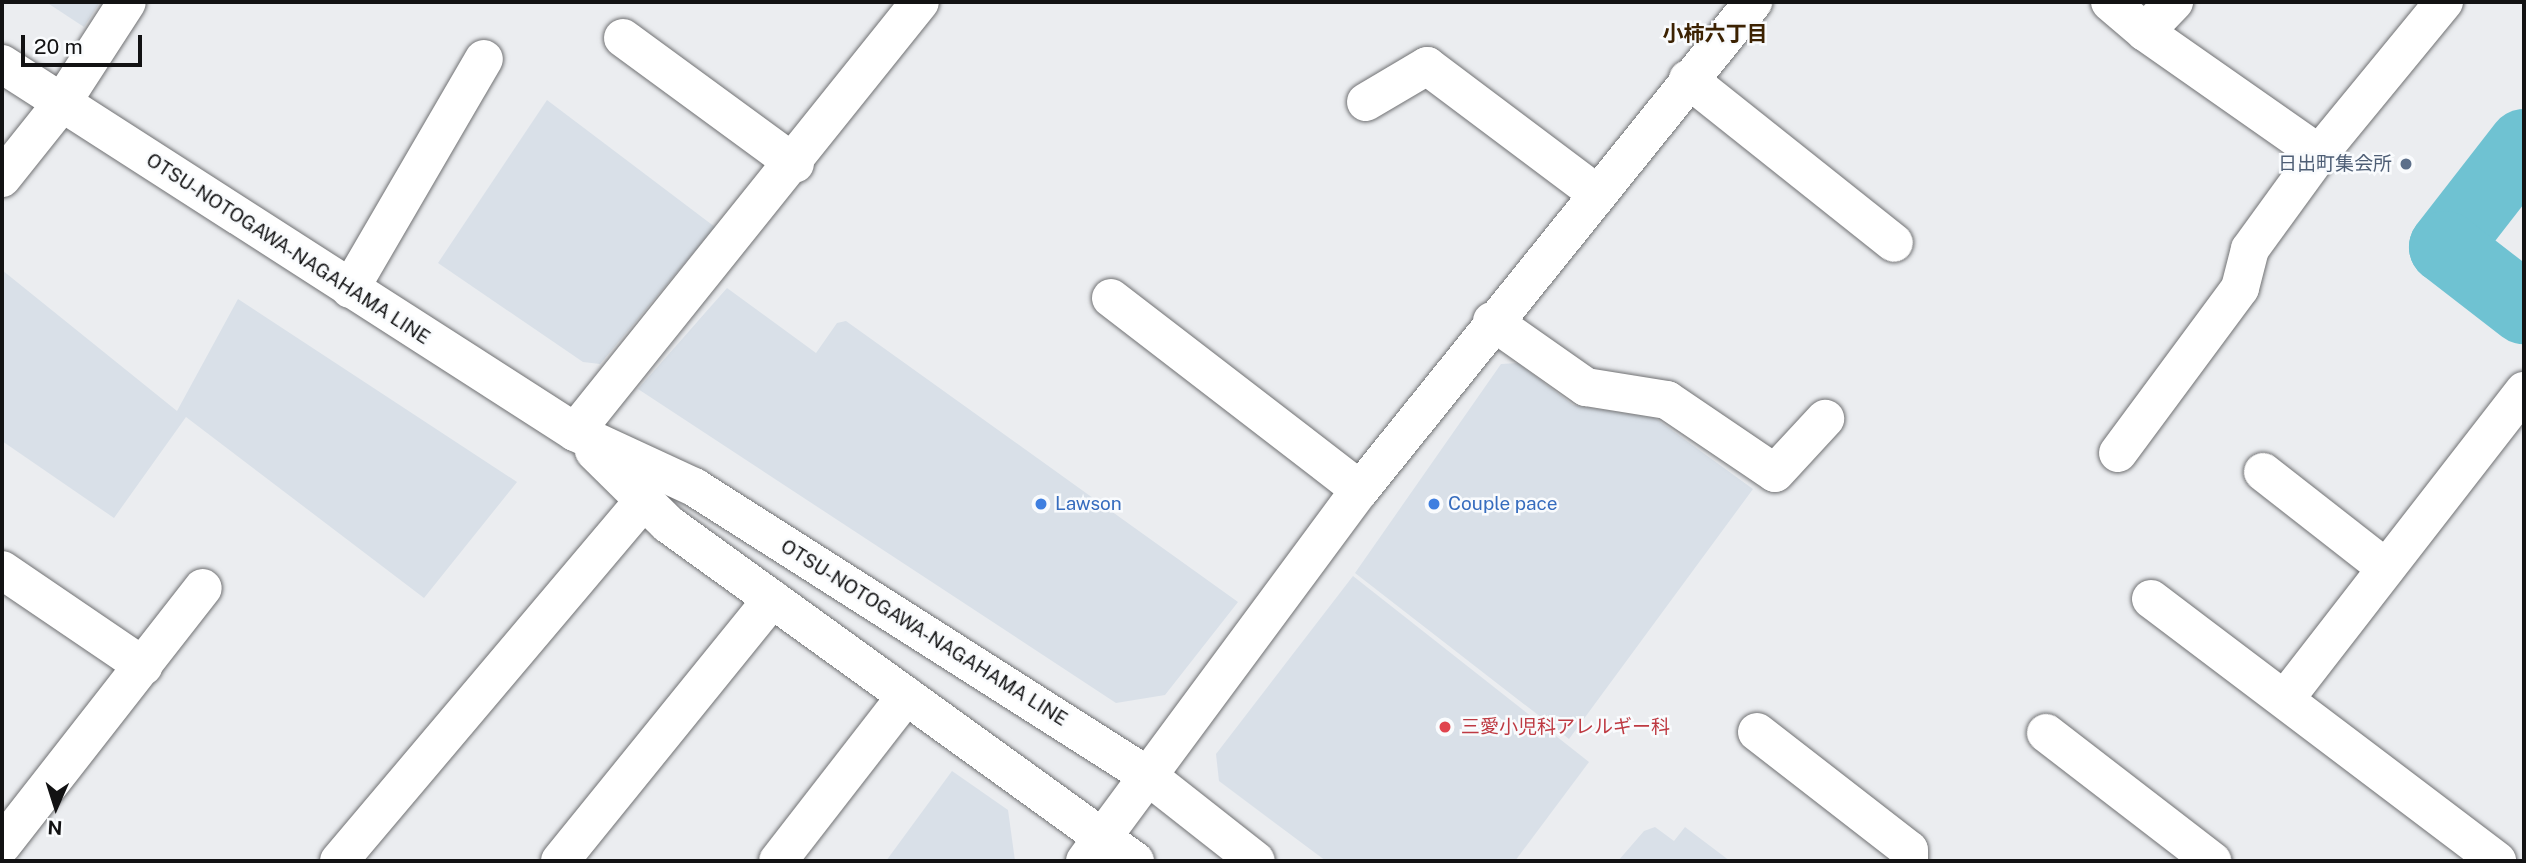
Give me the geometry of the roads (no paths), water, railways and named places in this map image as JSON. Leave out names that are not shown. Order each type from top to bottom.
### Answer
[{"type":"street","points":[[2,178],[61,104],[127,2]]},
{"type":"street","points":[[575,432],[795,164],[920,2]]},
{"type":"street","points":[[1094,849],[1360,491],[1492,321],[1753,2]]},
{"type":"street","points":[[2110,2],[2145,32],[2319,154]]},
{"type":"street","points":[[2145,32],[2174,2]]},
{"type":"street","points":[[2118,453],[2240,288],[2250,249],[2319,154],[2444,2]]},
{"type":"street","points":[[623,38],[795,164]]},
{"type":"street","points":[[350,289],[484,59]]},
{"type":"street","name":"OTSU-NOTOGAWA-NAGAHAMA LINE","points":[[2,64],[575,432],[694,487],[1148,776],[1256,861]]},
{"type":"street","points":[[1366,102],[1427,66],[1595,192]]},
{"type":"street","points":[[1688,79],[1894,243]]},
{"type":"street","points":[[1111,298],[1360,491]]},
{"type":"street","points":[[1492,321],[1586,387],[1667,400],[1775,474],[1825,419]]},
{"type":"street","points":[[2285,699],[2524,391]]},
{"type":"street","name":"OTSU-NOTOGAWA-NAGAHAMA LINE","points":[[575,432],[644,500],[772,599],[906,696],[1094,849],[1135,861]]},
{"type":"street","points":[[2263,472],[2386,568]]},
{"type":"street","points":[[339,861],[644,500]]},
{"type":"street","points":[[2,570],[143,666]]},
{"type":"street","points":[[2,845],[203,588]]},
{"type":"street","points":[[560,861],[772,599]]},
{"type":"street","points":[[2151,599],[2497,861]]},
{"type":"street","points":[[778,861],[906,696]]},
{"type":"street","points":[[1756,732],[1909,850],[1909,861]]},
{"type":"street","points":[[2046,733],[2212,861]]},
{"type":"waterway","points":[[2524,145],[2445,247],[2524,308]]},
{"type":"place","name":"日出町集会所","points":[[2406,164]]},
{"type":"place","name":"Lawson","points":[[1041,504]]},
{"type":"place","name":"Couple pace","points":[[1434,504]]},
{"type":"place","name":"三愛小児科アレルギー科","points":[[1445,727]]},
{"type":"district","name":"小柿六丁目","points":[[1715,34]]}]
